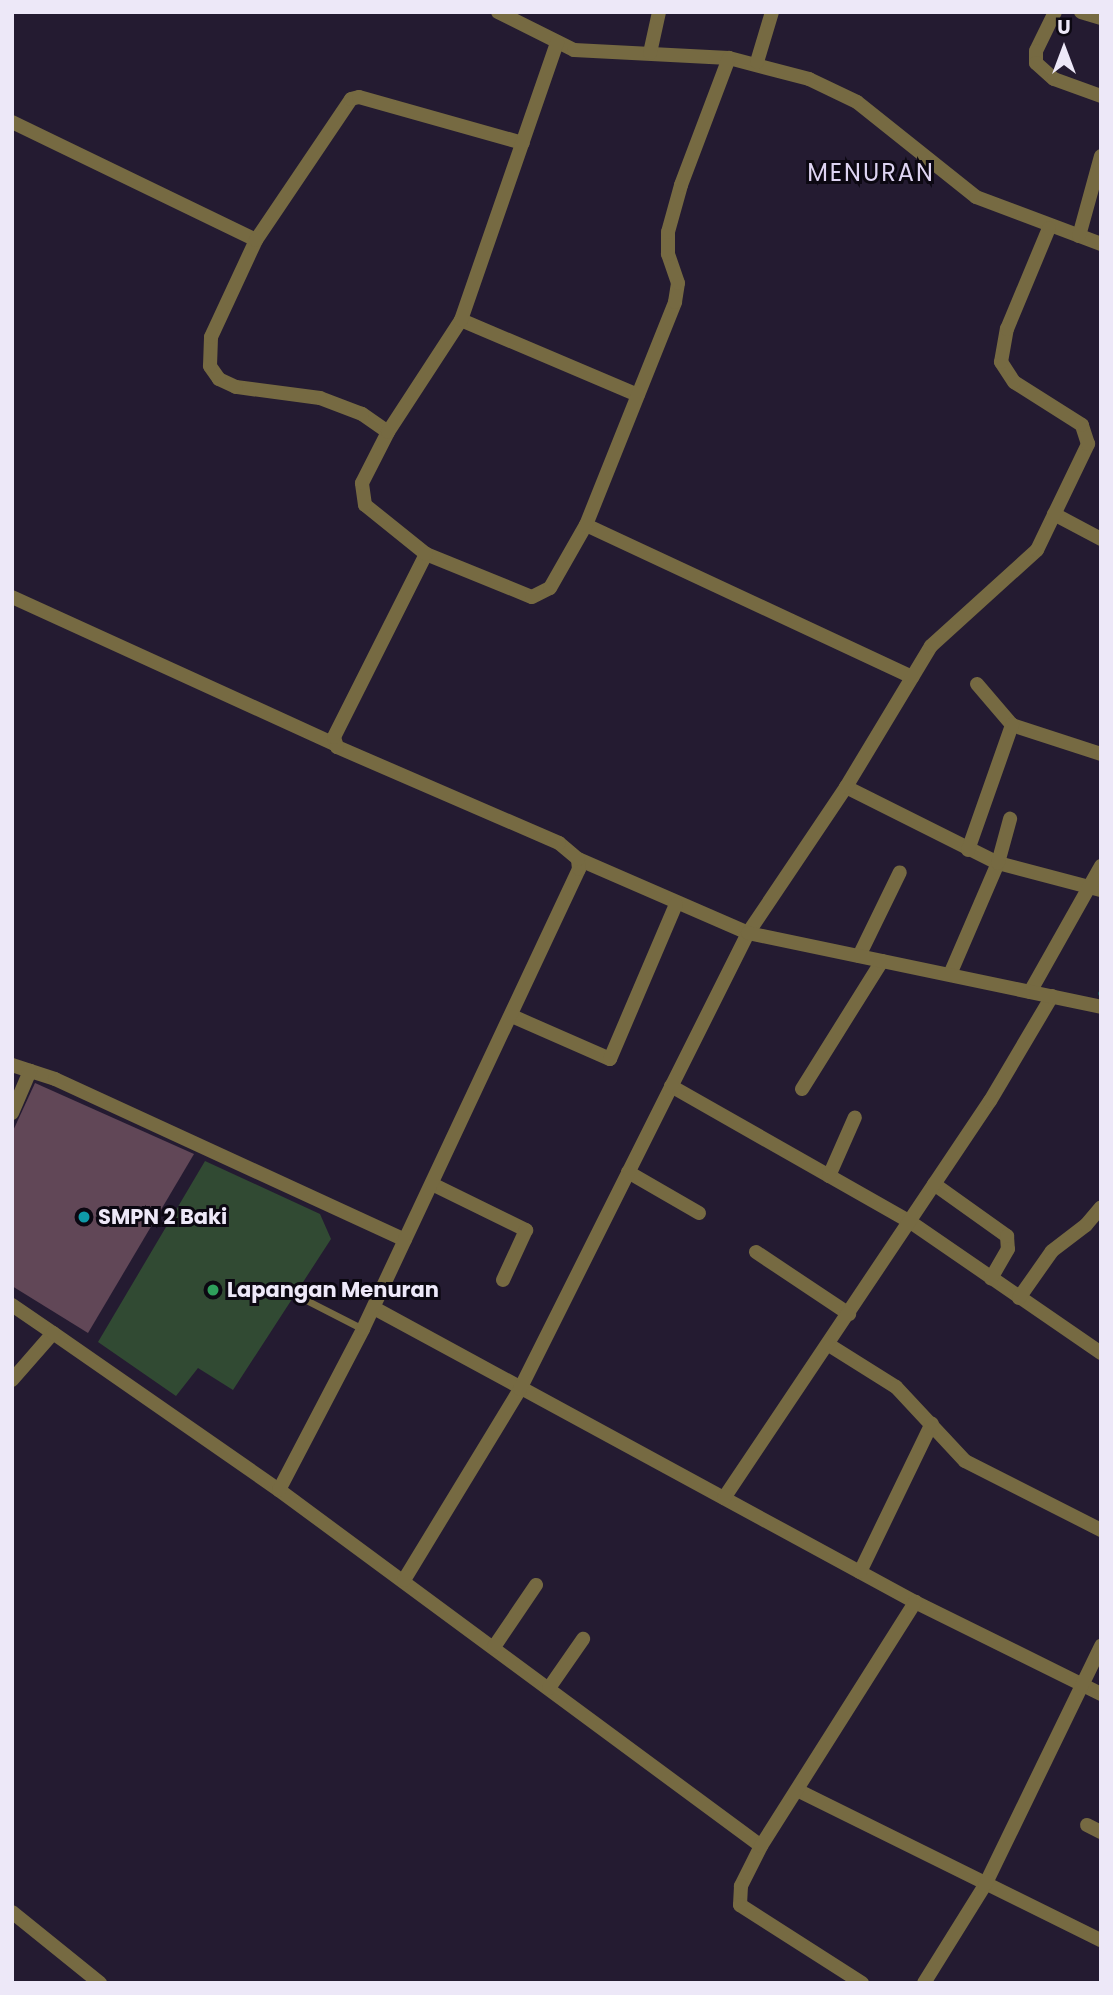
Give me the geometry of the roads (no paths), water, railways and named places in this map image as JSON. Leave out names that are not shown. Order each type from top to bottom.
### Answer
[{"type":"street","points":[[498,12],[557,41],[592,53],[650,53],[729,58],[757,62],[809,79],[857,102],[976,197],[1049,228],[1101,244]]},
{"type":"street","points":[[650,53],[659,12]]},
{"type":"street","points":[[757,62],[772,12]]},
{"type":"street","points":[[1055,12],[1036,51],[1036,63],[1054,79],[1101,96]]},
{"type":"street","points":[[1081,12],[1101,18]]},
{"type":"street","points":[[557,41],[461,320],[388,432],[362,483],[361,494],[365,505],[426,554],[513,591],[542,595],[586,525],[677,294],[667,244],[681,184],[729,58]]},
{"type":"street","points":[[388,432],[362,414],[320,398],[236,387],[219,379],[210,366],[211,337],[256,240],[351,99],[359,97],[523,143]]},
{"type":"street","points":[[12,122],[256,240]]},
{"type":"street","points":[[1079,236],[1101,156]]},
{"type":"street","points":[[404,1580],[520,1389],[748,933],[846,787],[931,646],[1037,550],[1088,444],[1087,434],[1073,417],[1014,382],[1001,362],[1007,329],[1049,228]]},
{"type":"street","points":[[461,320],[638,395]]},
{"type":"street","points":[[1054,514],[1101,539]]},
{"type":"street","points":[[586,525],[912,677]]},
{"type":"street","points":[[334,744],[334,737],[426,554]]},
{"type":"street","points":[[12,597],[559,843],[578,859],[676,904],[748,933],[882,961],[951,972],[1101,1007]]},
{"type":"street","points":[[977,684],[1012,725],[1101,754]]},
{"type":"street","points":[[968,850],[1012,725]]},
{"type":"street","points":[[846,787],[998,863],[1095,888]]},
{"type":"street","points":[[951,972],[998,863],[1010,819]]},
{"type":"street","points":[[279,1490],[374,1308],[579,869],[578,859]]},
{"type":"street","points":[[1030,992],[1095,888],[1101,866]]},
{"type":"street","points":[[859,956],[900,872]]},
{"type":"street","points":[[512,1016],[610,1059],[676,904]]},
{"type":"street","points":[[802,1089],[882,961]]},
{"type":"street","points":[[724,1499],[934,1184],[1052,996]]},
{"type":"street","points":[[12,1065],[405,1240]]},
{"type":"street","points":[[12,1113],[30,1071]]},
{"type":"street","points":[[671,1086],[909,1221],[1101,1353]]},
{"type":"street","points":[[829,1176],[855,1116]]},
{"type":"street","points":[[628,1172],[699,1213]]},
{"type":"street","points":[[934,1184],[1007,1236],[1008,1249],[991,1279]]},
{"type":"street","points":[[432,1185],[526,1230],[503,1280]]},
{"type":"street","points":[[1019,1298],[1052,1251],[1086,1225],[1101,1207]]},
{"type":"street","points":[[756,1252],[849,1314]]},
{"type":"street","points":[[12,1305],[404,1580],[761,1846]]},
{"type":"street","points":[[374,1308],[860,1573],[1101,1694]]},
{"type":"street","points":[[12,1380],[53,1333]]},
{"type":"street","points":[[829,1345],[882,1376],[975,1468],[1101,1531]]},
{"type":"street","points":[[860,1573],[932,1423]]},
{"type":"street","points":[[494,1647],[536,1585]]},
{"type":"street","points":[[862,1983],[740,1905],[741,1886],[761,1846],[915,1602]]},
{"type":"street","points":[[549,1688],[583,1639]]},
{"type":"street","points":[[924,1983],[985,1885],[1101,1646]]},
{"type":"street","points":[[797,1790],[1101,1940]]},
{"type":"street","points":[[1087,1825],[1101,1832]]},
{"type":"street","points":[[12,1912],[100,1983]]},
{"type":"lane","points":[[306,1300],[363,1329]]},
{"type":"place","name":"SMPN 2 Baki","points":[[84,1217]]},
{"type":"place","name":"Lapangan Menuran","points":[[213,1290]]},
{"type":"district","name":"MENURAN","points":[[871,173]]}]
